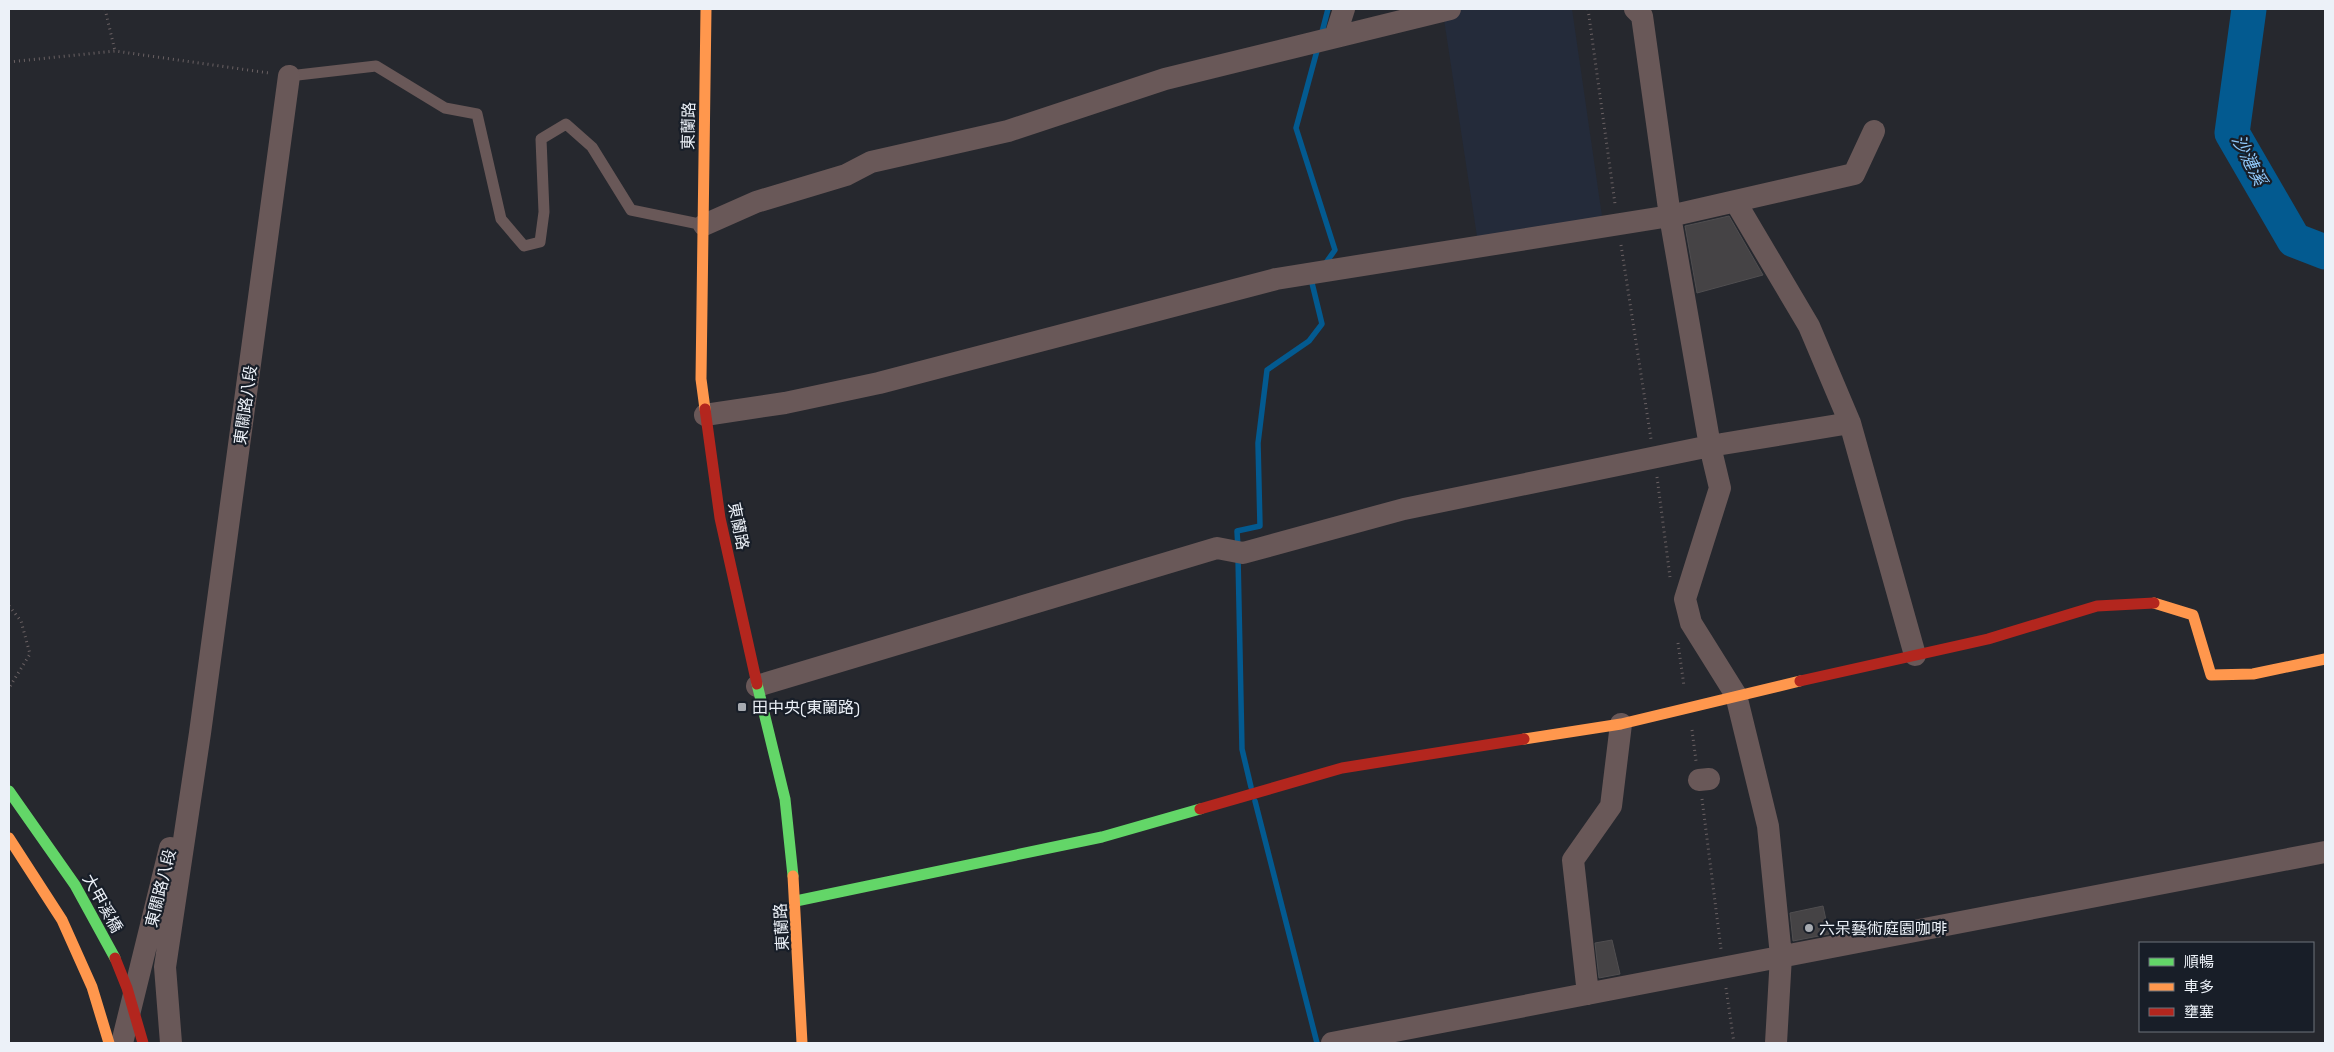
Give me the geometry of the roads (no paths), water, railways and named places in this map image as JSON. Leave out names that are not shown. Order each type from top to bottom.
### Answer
[{"type":"main road","name":"東蘭路","points":[[706,9],[701,379],[720,518],[757,686],[785,799],[796,901],[802,1043]]},
{"type":"main road","points":[[796,901],[1102,837],[1342,768],[1621,724],[1736,695],[1988,639],[2097,606],[2153,603],[2193,615],[2211,675],[2253,674],[2325,659]]},
{"type":"main road","name":"大甲溪橋","points":[[9,791],[63,865],[100,926],[126,989],[143,1043]]},
{"type":"main road","points":[[9,838],[62,920],[92,987],[109,1043]]},
{"type":"street","points":[[1335,37],[1344,9]]},
{"type":"street","points":[[704,225],[756,202],[846,175],[870,162],[1008,131],[1165,79],[1450,9]]},
{"type":"street","points":[[1636,9],[1642,16],[1670,216],[1710,446],[1720,488],[1685,599],[1691,623],[1736,695],[1768,826],[1781,956],[1776,1043]]},
{"type":"street","name":"東關路八段","points":[[171,1043],[165,967],[200,733],[289,76]]},
{"type":"street","points":[[705,414],[785,403],[879,382],[1276,279],[1670,216],[1854,174],[1874,131]]},
{"type":"street","points":[[1735,201],[1809,326],[1850,423],[1915,655]]},
{"type":"street","points":[[757,686],[1218,548],[1243,553],[1404,509],[1710,446],[1850,423]]},
{"type":"street","points":[[1588,994],[1573,860],[1611,806],[1621,724]]},
{"type":"street","name":"東關路八段","points":[[122,1043],[200,733]]},
{"type":"street","points":[[1332,1043],[2325,852]]},
{"type":"lane","points":[[289,76],[376,66],[445,108],[477,114],[501,219],[524,246],[540,242],[544,212],[541,139],[566,124],[592,147],[632,210],[704,225]]},
{"type":"waterway","points":[[1321,36],[1328,9]]},
{"type":"waterway","name":"沙漣溪","points":[[2249,9],[2232,133],[2294,240],[2325,252]]},
{"type":"waterway","points":[[1318,47],[1296,128],[1335,250],[1325,264]]},
{"type":"waterway","points":[[1238,548],[1237,531],[1260,526],[1258,443],[1267,370],[1309,341],[1322,324],[1312,283],[1314,280]]},
{"type":"waterway","points":[[1238,557],[1242,749],[1251,787]]},
{"type":"waterway","points":[[1255,801],[1317,1043]]},
{"type":"place","name":"田中央(東蘭路)","points":[[742,707]]},
{"type":"place","name":"六呆藝術庭園咖啡","points":[[1809,928]]}]
